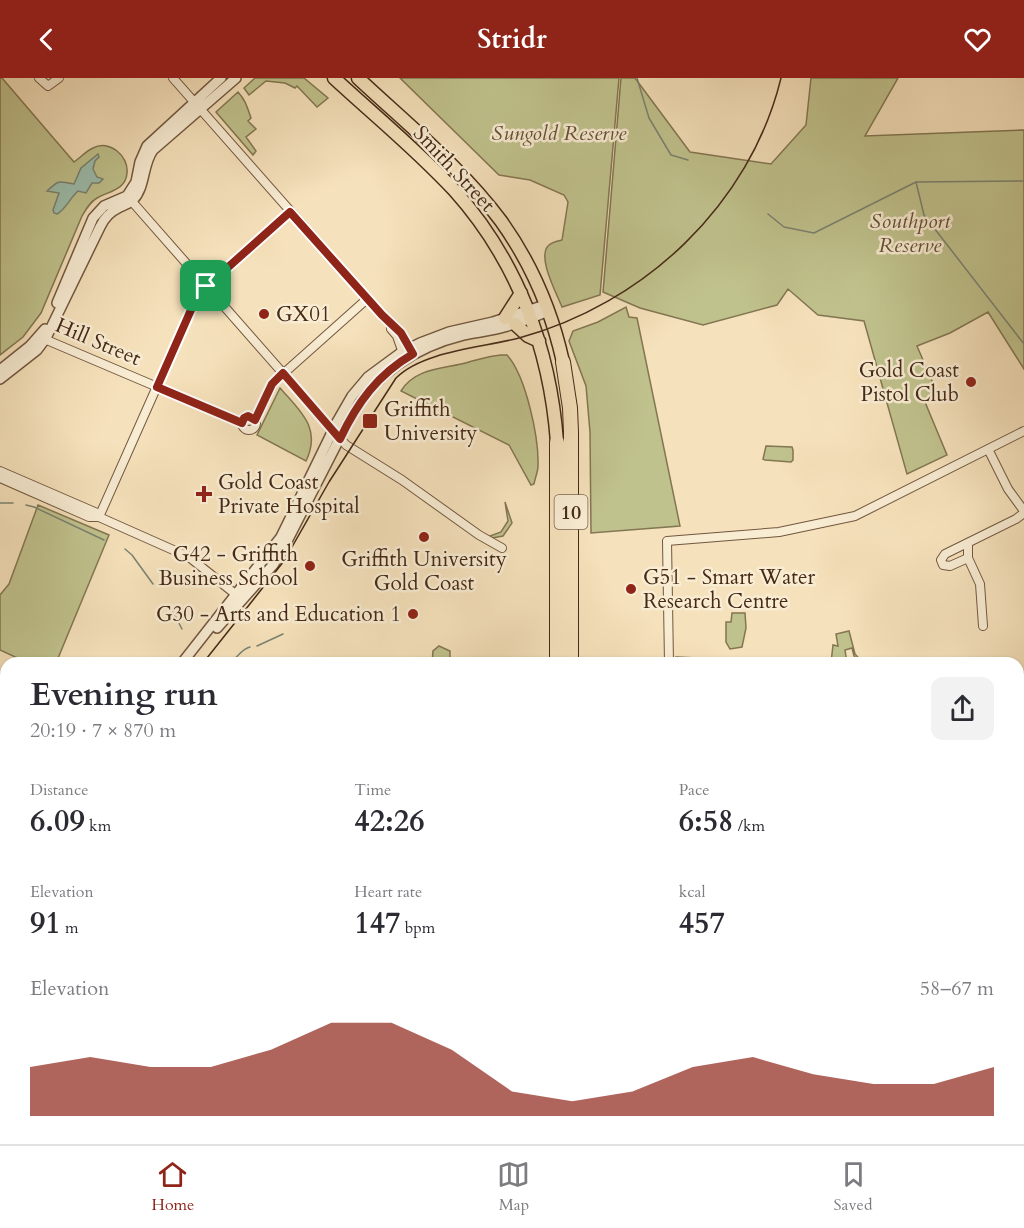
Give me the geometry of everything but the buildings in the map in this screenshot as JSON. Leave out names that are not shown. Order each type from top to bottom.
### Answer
[{"type":"highway","name":"10","points":[[563,362],[571,432],[571,657]]},
{"type":"highway","name":"10","points":[[557,442],[557,657]]},
{"type":"main road","name":"Smith Street","points":[[334,78],[454,190],[490,238],[521,293],[540,341],[552,393],[557,442]]},
{"type":"main road","name":"Smith Street","points":[[358,78],[457,170],[486,202],[514,242],[534,277],[547,308],[563,362]]},
{"type":"main road","points":[[521,293],[510,321],[528,336],[540,341]]},
{"type":"street","points":[[39,78],[48,86],[59,78]]},
{"type":"street","points":[[173,78],[384,318],[407,353]]},
{"type":"street","points":[[0,379],[37,350],[106,216],[130,199],[143,180],[145,165],[150,154],[221,78]]},
{"type":"street","points":[[197,105],[236,78]]},
{"type":"street","points":[[130,199],[340,439],[350,448],[402,480],[502,548]]},
{"type":"street","points":[[99,517],[195,298],[290,212]]},
{"type":"street","points":[[283,373],[367,299]]},
{"type":"street","points":[[194,657],[281,537],[347,404],[363,382],[407,353],[547,308]]},
{"type":"street","points":[[0,370],[43,338]]},
{"type":"street","name":"Hill Street","points":[[43,338],[242,423],[244,428],[250,429],[254,427],[272,384],[283,373]]},
{"type":"street","points":[[187,657],[239,597],[273,565],[289,541],[351,416],[368,391],[407,353]]},
{"type":"street","points":[[669,657],[668,541],[779,532],[855,516],[1024,431]]},
{"type":"street","points":[[968,558],[948,567],[941,561],[943,555],[1016,519],[1024,512],[1008,489],[987,449]]},
{"type":"street","points":[[0,471],[97,513],[99,517]]},
{"type":"street","points":[[0,478],[89,517],[99,517],[189,557],[239,597]]},
{"type":"street","points":[[968,543],[968,558],[980,584],[983,626]]},
{"type":"green space","points":[[0,78],[74,162],[90,149],[99,146],[111,147],[125,161],[127,173],[120,187],[97,198],[87,208],[41,313],[23,337],[0,355]]},
{"type":"green space","points":[[255,78],[304,78],[328,98],[317,107],[297,86],[295,88],[285,83],[266,81],[249,95],[244,88]]},
{"type":"green space","name":"Sungold Reserve","points":[[400,78],[619,78],[600,295],[562,307],[549,275],[545,258],[546,250],[550,244],[562,240],[568,202],[564,195],[530,180],[499,175]]},
{"type":"green space","name":"Southport Reserve","points":[[621,78],[635,78],[690,152],[771,164],[806,125],[811,78],[898,78],[865,136],[1024,130],[1024,369],[988,312],[950,333],[917,346],[938,395],[925,402],[947,455],[907,474],[864,321],[818,315],[788,289],[777,305],[703,325],[640,308],[603,292]]},
{"type":"green space","points":[[238,92],[245,101],[251,118],[248,121],[256,129],[246,137],[256,151],[253,155],[216,112]]},
{"type":"green space","points":[[626,307],[629,317],[637,318],[680,526],[591,533],[590,432],[586,386],[569,341],[573,331],[598,322]]},
{"type":"green space","points":[[507,355],[520,377],[534,424],[538,470],[534,484],[531,485],[509,445],[401,391],[414,377],[423,373]]},
{"type":"green space","points":[[280,388],[301,413],[310,429],[312,439],[306,461],[257,435]]},
{"type":"green space","points":[[766,446],[792,447],[793,460],[791,462],[763,459]]},
{"type":"green space","points":[[505,502],[512,523],[503,536],[492,538],[490,536],[501,532],[508,521]]},
{"type":"green space","points":[[38,505],[109,535],[58,657],[15,657],[0,650],[0,595],[9,584]]},
{"type":"green space","points":[[732,613],[745,613],[746,628],[742,647],[730,649],[726,642],[726,622],[731,622]]},
{"type":"green space","points":[[849,631],[858,657],[854,656],[852,648],[845,650],[846,657],[832,657],[833,645],[838,646],[836,634]]},
{"type":"green space","points":[[439,646],[450,651],[450,657],[432,657],[433,651]]},
{"type":"shaded area","points":[[98,154],[99,157],[93,169],[97,177],[103,179],[99,183],[92,183],[86,193],[78,191],[60,212],[54,213],[59,193],[47,191],[60,182],[74,184],[81,168]]},
{"type":"waterway","points":[[637,78],[649,118],[671,155],[688,160]]},
{"type":"waterway","points":[[768,214],[784,227],[814,233],[916,182],[1024,181]]},
{"type":"waterway","points":[[916,182],[924,215],[1024,344]]},
{"type":"waterway","points":[[0,503],[13,503]]},
{"type":"waterway","points":[[26,505],[104,540]]},
{"type":"waterway","points":[[125,549],[153,584]]},
{"type":"waterway","points":[[170,606],[182,629]]},
{"type":"waterway","points":[[257,646],[283,634]]},
{"type":"waterway","points":[[236,657],[250,647]]},
{"type":"tram line","points":[[208,657],[284,561],[329,482],[396,378],[407,369],[437,356],[519,338],[565,322],[608,301],[649,274],[685,243],[717,207],[745,167],[766,124],[781,78]]},
{"type":"place","name":"GX01","points":[[264,314]]},
{"type":"place","name":"Gold Coast Pistol Club","points":[[971,382]]},
{"type":"place","name":"Griffith University","points":[[370,421]]},
{"type":"place","name":"Gold Coast Private Hospital","points":[[204,494]]},
{"type":"place","name":"Griffith University Gold Coast","points":[[424,537]]},
{"type":"place","name":"G42 - Griffith Business School","points":[[310,566]]},
{"type":"place","name":"G51 - Smart Water Research Centre","points":[[631,589]]},
{"type":"place","name":"G30 - Arts and Education 1","points":[[413,614]]},
{"type":"route","points":[[290,212],[382,315],[401,333],[413,354],[388,371],[368,391],[351,416],[340,439],[283,373],[272,384],[255,420],[248,416],[242,423],[232,420],[157,387],[195,298],[206,286],[290,212]]}]
